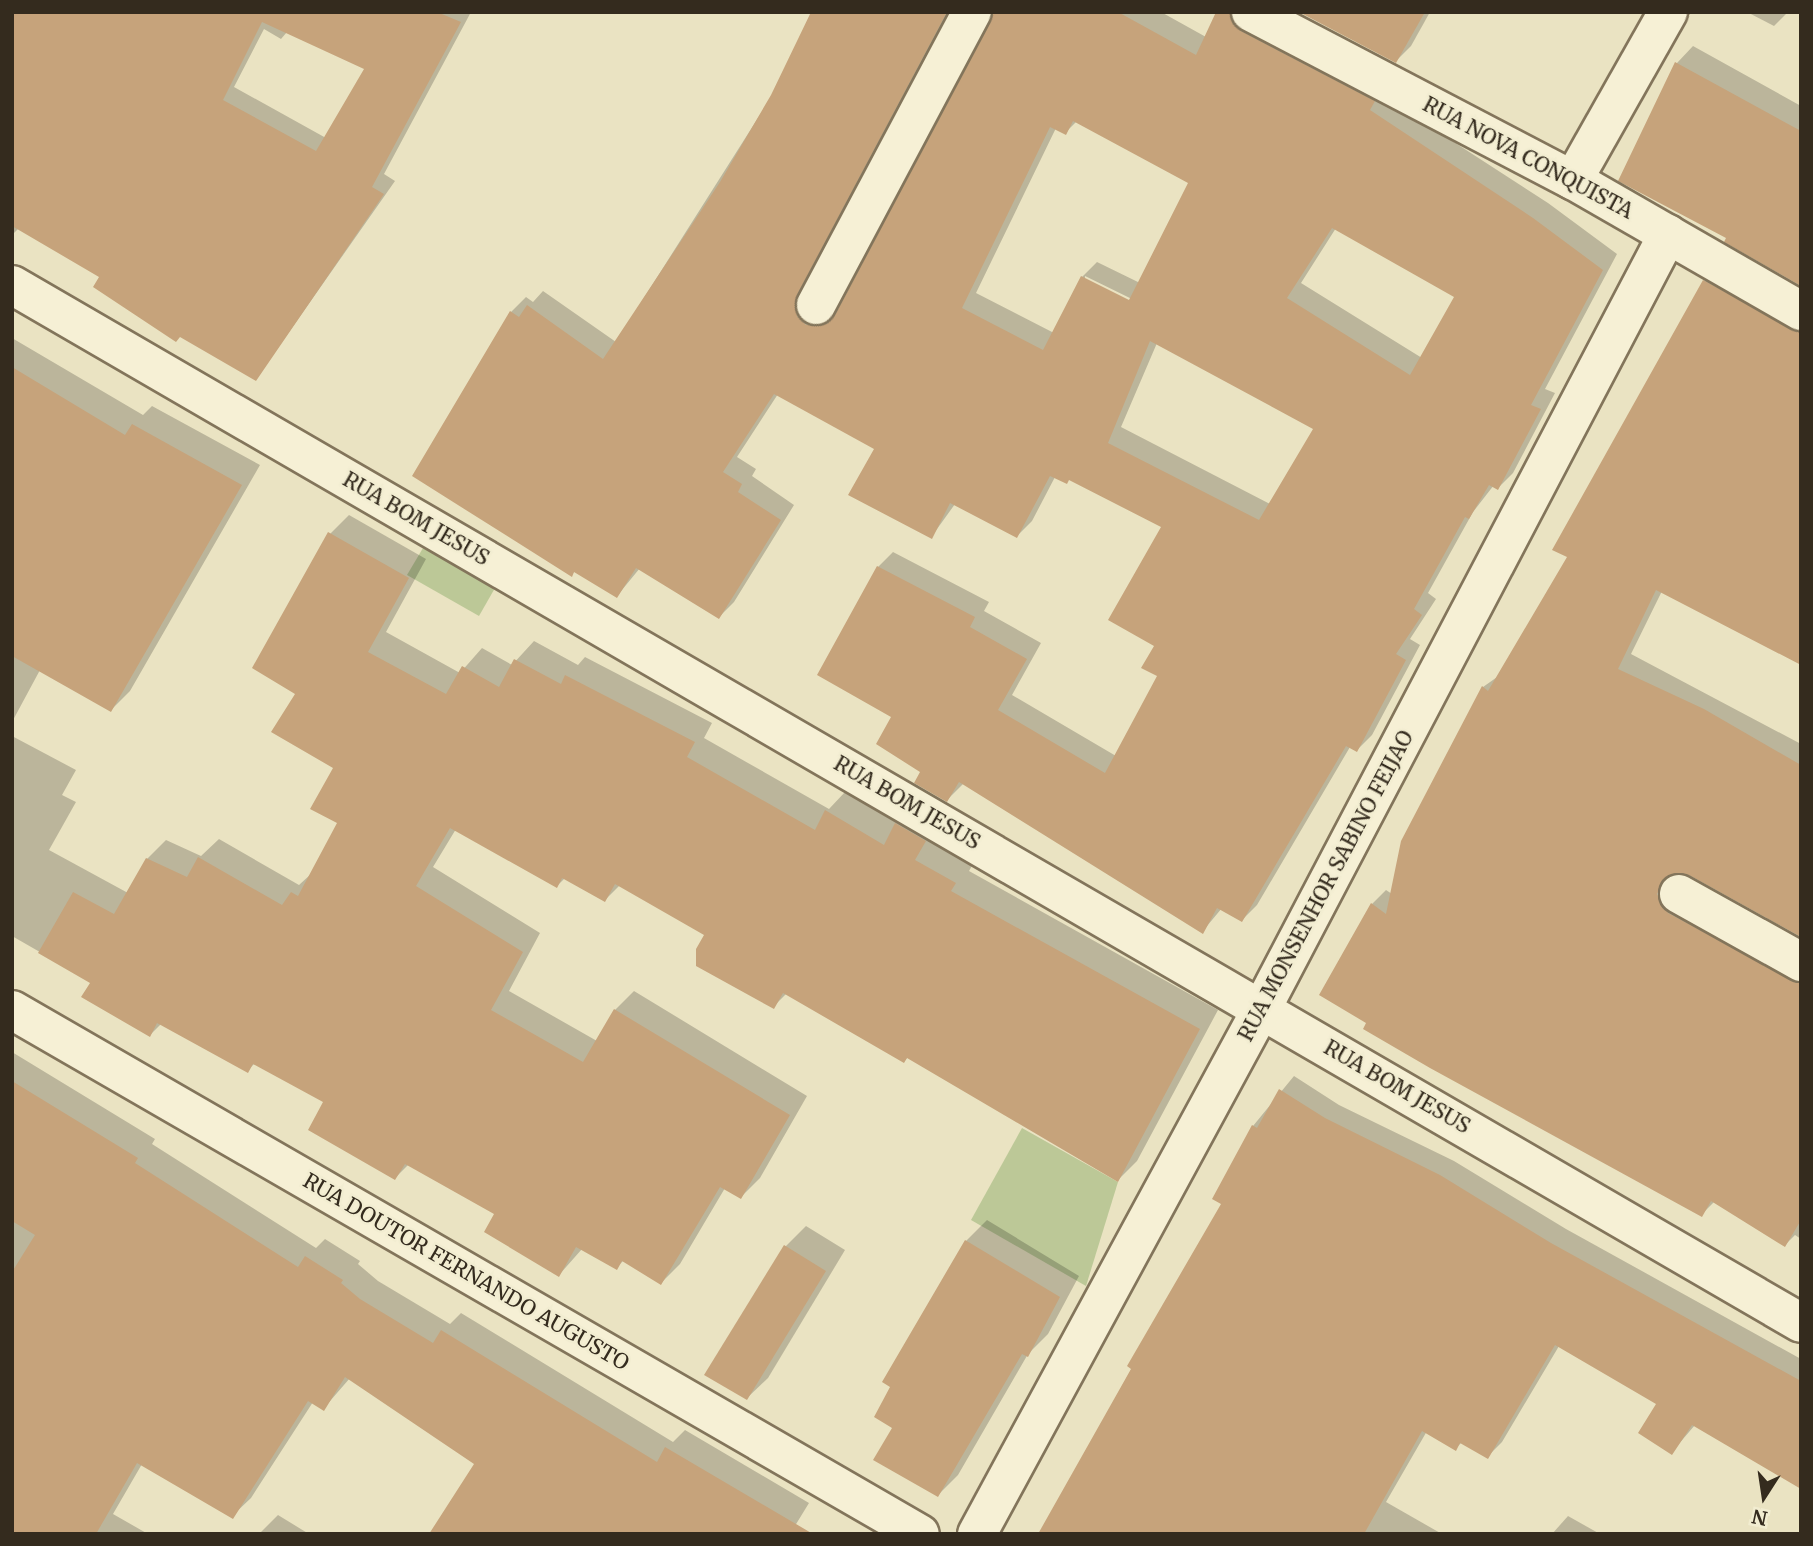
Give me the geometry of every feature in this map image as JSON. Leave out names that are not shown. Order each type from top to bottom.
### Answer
[{"type":"street","points":[[816,305],[972,12]]},
{"type":"street","name":"RUA NOVA CONQUISTA","points":[[1251,12],[1573,180],[1801,311]]},
{"type":"street","points":[[1573,180],[1668,12]]},
{"type":"street","name":"RUA MONSENHOR SABINO FEIJAO","points":[[977,1534],[1262,1009],[1668,234]]},
{"type":"street","name":"RUA BOM JESUS","points":[[12,285],[1801,1323]]},
{"type":"street","points":[[1679,894],[1801,962]]},
{"type":"street","name":"RUA DOUTOR FERNANDO AUGUSTO","points":[[12,1010],[920,1534]]},
{"type":"green space","points":[[423,548],[495,588],[479,616],[407,575]]},
{"type":"green space","points":[[1022,1128],[1118,1182],[1086,1286],[971,1220]]},
{"type":"building","points":[[12,12],[437,12],[461,22],[372,187],[384,194],[256,381],[180,337],[176,342],[93,287],[99,277],[12,226]],"holes":[[[262,22],[364,69],[316,151],[223,100]]]},
{"type":"building","points":[[811,12],[947,12],[797,295],[797,316],[806,325],[827,324],[835,315],[994,12],[1118,12],[1196,55],[1216,12],[1229,12],[1241,31],[1375,101],[1370,110],[1533,218],[1603,270],[1531,405],[1541,409],[1498,490],[1489,485],[1469,519],[1465,517],[1414,609],[1422,615],[1396,654],[1406,660],[1357,752],[1346,746],[1242,922],[1217,908],[1203,934],[959,782],[947,802],[914,783],[920,772],[876,744],[891,717],[817,675],[877,566],[975,617],[970,627],[1027,659],[998,710],[1105,773],[1157,676],[1141,668],[1154,646],[1108,620],[1161,527],[1069,480],[1067,484],[1050,476],[1017,538],[950,503],[932,539],[848,495],[874,449],[774,394],[723,472],[742,484],[738,492],[781,520],[719,619],[636,568],[617,598],[574,572],[572,577],[412,476],[510,311],[519,317],[527,305],[603,359],[720,182],[771,95]],"holes":[[[1073,121],[1188,183],[1129,300],[1081,276],[1043,350],[962,308],[1050,127],[1066,135]],[[1332,228],[1454,297],[1410,375],[1287,298]],[[1150,341],[1313,429],[1259,520],[1108,443]]]},
{"type":"building","points":[[1299,12],[1425,12],[1396,63]]},
{"type":"building","points":[[1675,62],[1801,131],[1801,286],[1724,242],[1726,238],[1618,181]]},
{"type":"building","points":[[1703,280],[1801,333],[1801,665],[1656,590],[1618,669],[1704,709],[1801,765],[1801,937],[1689,875],[1667,876],[1657,894],[1668,913],[1801,984],[1801,1220],[1785,1247],[1711,1201],[1702,1217],[1430,1068],[1363,1029],[1366,1023],[1319,995],[1371,903],[1386,914],[1401,841],[1482,686],[1488,691],[1567,557],[1552,550]]},
{"type":"building","points":[[12,367],[125,435],[132,424],[242,485],[111,712],[12,656]]},
{"type":"building","points":[[328,532],[409,578],[368,652],[446,694],[462,666],[499,687],[514,659],[561,684],[565,675],[695,742],[687,757],[815,830],[825,810],[884,845],[895,823],[926,841],[915,860],[956,883],[951,891],[1200,1029],[1118,1182],[907,1058],[904,1063],[783,993],[774,1009],[696,966],[696,949],[704,935],[615,884],[605,902],[562,878],[557,888],[450,828],[416,886],[523,952],[491,1010],[583,1062],[614,1009],[790,1115],[741,1199],[720,1187],[661,1285],[622,1261],[617,1270],[576,1247],[559,1277],[484,1232],[494,1214],[405,1164],[395,1180],[308,1130],[323,1102],[253,1064],[248,1073],[157,1023],[150,1037],[81,997],[90,983],[38,953],[73,892],[114,914],[146,858],[187,877],[198,857],[282,905],[291,892],[298,896],[337,823],[310,809],[333,768],[271,732],[295,694],[252,668]]},
{"type":"building","points":[[12,1081],[138,1158],[135,1163],[298,1267],[305,1256],[343,1280],[341,1283],[360,1299],[433,1343],[441,1330],[657,1462],[665,1447],[813,1534],[429,1534],[474,1464],[345,1377],[324,1411],[308,1401],[233,1519],[137,1463],[96,1534],[12,1534],[12,1272],[35,1235],[12,1221]]},
{"type":"building","points":[[1279,1089],[1325,1118],[1440,1175],[1551,1243],[1801,1381],[1801,1489],[1692,1425],[1672,1455],[1638,1433],[1656,1404],[1555,1345],[1488,1459],[1460,1443],[1456,1451],[1422,1431],[1364,1534],[1038,1534],[1131,1369],[1127,1366],[1221,1204],[1212,1199],[1252,1125],[1257,1128]]},
{"type":"building","points":[[965,1240],[1060,1297],[1028,1357],[1022,1354],[938,1497],[873,1460],[892,1428],[874,1417],[890,1387],[882,1382]]},
{"type":"building","points":[[784,1245],[826,1271],[747,1400],[704,1375]]}]
